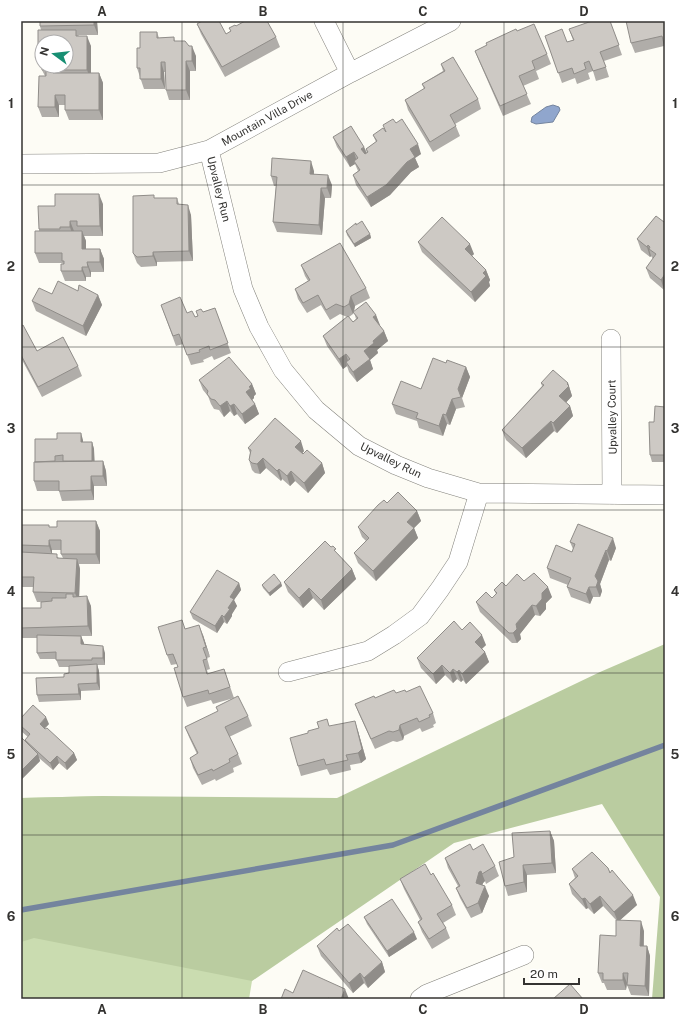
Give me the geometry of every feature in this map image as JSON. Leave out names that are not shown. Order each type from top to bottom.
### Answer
[{"type":"street","points":[[324,21],[350,73]]},
{"type":"street","name":"Mountain Villa Drive","points":[[21,164],[159,163],[209,150],[350,73],[451,21]]},
{"type":"street","name":"Upvalley Run","points":[[209,150],[244,289],[258,327],[283,370],[316,410],[359,446],[396,465],[428,478],[479,493],[665,495]]},
{"type":"street","name":"Upvalley Court","points":[[611,339],[612,495]]},
{"type":"street","points":[[288,672],[368,651],[394,635],[420,616],[458,562],[479,493]]},
{"type":"street","points":[[420,999],[427,994],[524,955]]},
{"type":"green space","points":[[665,644],[665,999],[652,999],[660,897],[602,804],[454,843],[252,981],[34,938],[21,942],[21,798],[103,796],[337,798],[600,672]]},
{"type":"green space","points":[[103,796],[252,981],[249,999],[21,999],[21,798]]},
{"type":"water","points":[[553,105],[559,107],[560,110],[553,122],[536,124],[531,122],[532,117],[546,107]]},
{"type":"building","points":[[40,21],[94,21],[94,25],[40,26]]},
{"type":"building","points":[[202,21],[219,21],[226,34],[231,31],[229,28],[245,21],[267,21],[276,37],[222,67],[197,24]]},
{"type":"building","points":[[592,21],[610,21],[619,45],[600,52],[606,67],[593,71],[589,61],[584,63],[586,69],[574,74],[572,68],[558,73],[545,36],[562,29],[567,42],[574,40],[569,29]]},
{"type":"building","points":[[626,21],[665,21],[665,44],[662,36],[631,43]]},
{"type":"building","points":[[534,24],[547,54],[532,61],[535,69],[519,76],[527,94],[500,106],[475,51],[487,45],[486,43],[516,29],[517,31]]},
{"type":"building","points":[[38,30],[76,30],[76,36],[87,36],[87,70],[74,70],[74,34],[38,34]]},
{"type":"building","points":[[140,32],[157,32],[157,38],[174,37],[174,41],[185,41],[189,46],[192,46],[192,61],[186,61],[186,90],[166,90],[165,62],[161,62],[161,79],[140,79],[140,68],[137,68],[137,48],[140,48]]},
{"type":"building","points":[[453,57],[478,99],[450,115],[456,126],[430,142],[405,100],[425,88],[422,84],[445,71],[441,64]]},
{"type":"building","points":[[99,73],[99,110],[65,110],[65,95],[55,95],[55,107],[38,107],[39,76],[46,76],[46,74]]},
{"type":"building","points":[[393,119],[396,123],[402,119],[418,144],[410,149],[415,157],[407,162],[386,185],[367,197],[353,175],[360,170],[354,161],[358,158],[354,152],[346,157],[333,137],[351,126],[364,147],[361,149],[365,154],[368,152],[366,149],[377,141],[373,135],[383,128],[386,132],[383,125]]},
{"type":"building","points":[[272,158],[311,161],[310,174],[328,175],[327,188],[321,188],[319,225],[273,222],[277,177],[271,176]]},
{"type":"building","points":[[55,194],[99,194],[100,226],[77,226],[77,221],[70,221],[70,227],[60,227],[60,229],[39,229],[38,206],[55,206]]},
{"type":"building","points":[[154,195],[154,198],[177,198],[177,204],[188,205],[189,251],[153,252],[153,256],[137,257],[133,253],[133,196]]},
{"type":"building","points":[[656,216],[664,222],[665,220],[665,274],[661,280],[646,268],[656,254],[649,249],[650,247],[648,245],[647,247],[637,239]]},
{"type":"building","points":[[442,217],[470,244],[465,249],[486,270],[483,273],[486,276],[471,292],[418,242]]},
{"type":"building","points":[[362,221],[370,234],[354,244],[346,231],[356,223],[356,225]]},
{"type":"building","points":[[35,231],[82,231],[82,249],[100,249],[100,262],[87,262],[88,267],[82,267],[82,271],[61,271],[61,264],[64,264],[64,261],[62,261],[62,253],[35,253]]},
{"type":"building","points":[[340,243],[366,288],[351,296],[349,304],[344,307],[336,304],[326,310],[318,295],[303,303],[295,289],[310,280],[301,265]]},
{"type":"building","points":[[58,281],[78,291],[79,285],[98,295],[83,326],[32,301],[39,288],[52,294]]},
{"type":"building","points":[[180,297],[187,313],[192,311],[195,317],[198,316],[196,311],[201,309],[203,312],[215,308],[228,343],[210,350],[209,346],[199,350],[200,352],[187,355],[179,334],[173,336],[161,305]]},
{"type":"building","points":[[366,302],[376,315],[373,317],[384,331],[373,341],[374,343],[364,351],[370,359],[353,372],[346,362],[350,359],[346,354],[339,359],[323,336],[348,316],[353,322],[358,318],[353,312]]},
{"type":"building","points":[[23,325],[37,351],[63,337],[78,366],[38,387],[21,355],[21,326]]},
{"type":"building","points":[[229,357],[252,384],[249,387],[251,388],[246,392],[255,404],[242,414],[234,404],[230,406],[227,401],[220,406],[215,400],[211,399],[207,394],[208,391],[199,380]]},
{"type":"building","points":[[433,358],[446,363],[447,360],[466,367],[458,389],[461,397],[452,399],[446,415],[443,414],[439,426],[416,418],[418,413],[392,404],[401,381],[421,389]]},
{"type":"building","points":[[553,370],[568,383],[567,384],[569,386],[559,396],[570,406],[553,423],[551,421],[522,448],[502,430],[544,385],[541,383]]},
{"type":"building","points":[[655,406],[665,407],[665,455],[650,455],[649,422],[654,422]]},
{"type":"building","points":[[275,418],[301,441],[295,447],[303,454],[307,450],[322,463],[304,483],[291,471],[287,476],[279,469],[277,471],[263,458],[257,464],[252,463],[249,460],[251,450],[248,448]]},
{"type":"building","points":[[57,433],[81,433],[81,442],[92,442],[92,461],[63,461],[63,455],[55,456],[55,461],[35,462],[35,439],[57,439]]},
{"type":"building","points":[[103,461],[103,476],[91,476],[91,490],[59,491],[59,481],[34,481],[34,462]]},
{"type":"building","points":[[398,492],[417,511],[407,522],[414,528],[373,571],[354,553],[369,538],[358,527],[378,505],[384,500],[387,503]]},
{"type":"building","points":[[57,521],[96,521],[96,554],[61,554],[61,540],[49,540],[49,546],[21,545],[21,525],[49,525],[49,527],[57,527]]},
{"type":"building","points":[[578,524],[613,538],[595,576],[598,581],[596,587],[589,587],[586,594],[567,587],[571,578],[547,568],[556,545],[572,552],[575,544],[570,542]]},
{"type":"building","points":[[325,541],[331,547],[333,546],[336,549],[334,550],[352,569],[321,600],[309,588],[299,598],[284,582]]},
{"type":"building","points":[[21,552],[57,554],[57,558],[77,559],[75,593],[33,592],[34,577],[21,577]]},
{"type":"building","points":[[217,570],[239,583],[230,597],[234,599],[228,608],[230,609],[224,617],[222,615],[215,626],[190,612]]},
{"type":"building","points":[[534,573],[548,587],[542,593],[542,599],[536,606],[532,605],[516,624],[517,629],[513,633],[509,633],[476,602],[486,592],[492,598],[497,593],[494,590],[502,582],[506,586],[517,574],[524,581]]},
{"type":"building","points":[[274,574],[281,583],[269,593],[262,585]]},
{"type":"building","points":[[66,594],[73,594],[73,597],[87,596],[88,626],[21,628],[21,608],[41,608],[41,602],[52,601],[52,598],[66,598]]},
{"type":"building","points":[[182,620],[185,629],[199,625],[206,647],[203,648],[207,659],[203,660],[207,674],[224,669],[230,687],[209,694],[208,690],[183,697],[174,668],[178,667],[173,654],[167,655],[158,627]]},
{"type":"building","points":[[454,621],[462,630],[470,622],[482,635],[475,642],[485,652],[462,674],[459,670],[457,672],[453,669],[450,673],[442,665],[433,674],[417,658]]},
{"type":"building","points":[[37,635],[81,636],[81,644],[103,646],[103,658],[92,658],[92,660],[56,660],[56,652],[37,653]]},
{"type":"building","points":[[97,664],[97,683],[78,684],[79,694],[37,695],[36,678],[64,677],[64,674],[69,673],[69,666]]},
{"type":"building","points":[[420,686],[433,713],[429,715],[430,717],[419,722],[417,718],[400,725],[399,730],[393,732],[389,731],[371,739],[355,704],[394,690],[396,693],[405,690],[406,692]]},
{"type":"building","points":[[238,696],[248,716],[225,727],[238,754],[229,759],[230,762],[213,771],[212,769],[198,775],[190,758],[198,753],[185,727],[218,711],[216,707]]},
{"type":"building","points":[[33,705],[46,717],[40,724],[45,729],[47,728],[74,753],[65,763],[57,756],[50,763],[25,740],[30,734],[21,726],[21,718]]},
{"type":"building","points":[[327,719],[329,726],[355,721],[362,749],[358,753],[346,755],[348,760],[326,765],[324,759],[298,766],[290,738],[319,728],[317,722]]},
{"type":"building","points":[[21,737],[38,754],[21,771]]},
{"type":"building","points":[[550,831],[552,863],[523,865],[524,882],[505,886],[499,862],[514,857],[512,833]]},
{"type":"building","points":[[470,844],[473,850],[483,844],[495,866],[482,874],[481,871],[479,872],[476,883],[485,886],[478,903],[467,908],[456,888],[460,886],[445,858]]},
{"type":"building","points":[[592,852],[608,868],[610,873],[612,870],[633,895],[614,912],[600,896],[590,904],[585,898],[582,899],[569,884],[578,876],[572,869]]},
{"type":"building","points":[[425,864],[431,875],[433,873],[452,905],[437,914],[446,928],[429,939],[418,922],[422,919],[400,879]]},
{"type":"building","points":[[392,899],[414,932],[387,951],[364,917]]},
{"type":"building","points":[[616,920],[641,921],[640,946],[647,946],[645,986],[627,985],[628,973],[623,973],[623,980],[603,980],[603,973],[598,973],[600,935],[616,936]]},
{"type":"building","points":[[348,924],[382,962],[364,978],[360,973],[349,983],[317,946],[337,928],[339,931]]},
{"type":"building","points":[[303,970],[345,989],[341,999],[281,999],[285,989],[293,993]]},
{"type":"building","points":[[570,984],[583,999],[553,999]]},
{"type":"waterway","points":[[21,910],[393,845],[665,745]]}]
